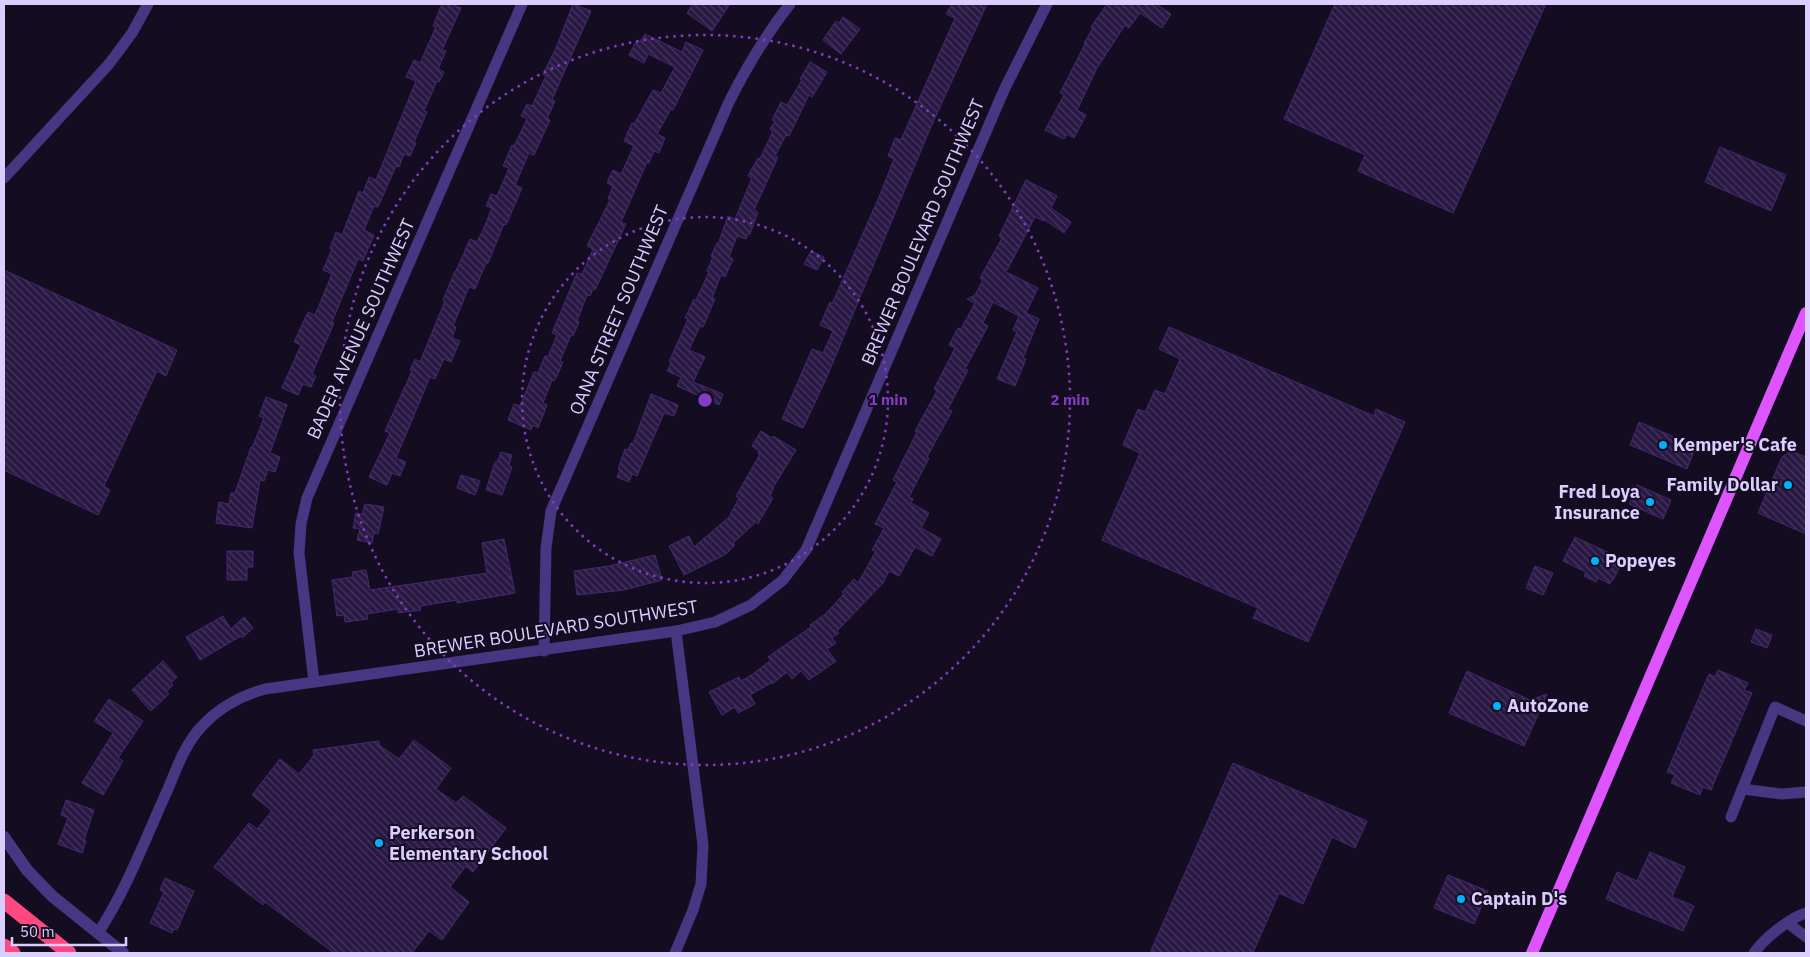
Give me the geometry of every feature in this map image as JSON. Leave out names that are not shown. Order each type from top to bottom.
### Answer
[{"type":"highway","points":[[4,901],[69,953]]},
{"type":"highway","points":[[4,946],[13,953]]},
{"type":"main road","points":[[1532,953],[1806,313]]},
{"type":"street","points":[[4,178],[109,64],[132,33],[148,4]]},
{"type":"street","name":"BADER AVENUE SOUTHWEST","points":[[314,682],[299,553],[301,524],[307,498],[522,4]]},
{"type":"street","name":"OANA STREET SOUTHWEST","points":[[544,650],[546,548],[552,512],[729,102],[747,65],[769,31],[790,4]]},
{"type":"street","name":"BREWER BOULEVARD SOUTHWEST","points":[[98,933],[114,908],[185,751],[201,726],[221,708],[245,695],[314,682],[676,631],[715,622],[752,605],[783,580],[806,550],[1000,99],[1046,4]]},
{"type":"street","points":[[675,953],[693,910],[701,884],[703,845],[676,631]]},
{"type":"street","points":[[1731,817],[1775,707],[1806,721]]},
{"type":"street","points":[[1742,789],[1782,794],[1806,792]]},
{"type":"street","points":[[4,837],[27,870],[52,896],[123,953]]},
{"type":"street","points":[[1754,953],[1769,936],[1800,915],[1806,914]]},
{"type":"street","points":[[1788,923],[1806,937]]},
{"type":"building","points":[[442,4],[451,4],[461,8],[442,50],[446,51],[438,69],[444,72],[439,82],[437,81],[424,111],[427,112],[410,156],[404,154],[399,167],[396,166],[378,207],[374,206],[364,230],[374,235],[363,261],[358,259],[312,374],[316,376],[311,387],[303,384],[298,395],[282,388],[301,345],[294,342],[308,312],[315,315],[332,274],[323,270],[332,249],[330,248],[336,232],[342,235],[359,191],[363,193],[369,177],[376,180],[416,81],[406,77],[414,60],[420,63],[436,27],[433,26]]},
{"type":"building","points":[[573,4],[591,11],[552,100],[555,101],[547,119],[550,120],[534,155],[529,153],[515,185],[522,188],[506,225],[504,224],[475,289],[469,287],[453,326],[456,327],[452,338],[460,341],[451,362],[444,359],[435,379],[430,377],[396,458],[406,462],[400,476],[392,473],[387,485],[369,477],[390,433],[385,431],[412,371],[410,370],[415,359],[420,362],[445,301],[443,300],[470,239],[477,242],[483,230],[492,208],[486,206],[491,194],[497,196],[509,168],[503,166],[512,145],[514,146],[527,119],[521,116],[527,104],[532,106],[546,76],[543,74],[556,48]]},
{"type":"building","points":[[693,4],[730,4],[712,31],[687,13]]},
{"type":"building","points":[[952,4],[987,4],[930,129],[826,379],[803,428],[782,419],[812,349],[823,353],[833,331],[820,325],[830,302],[832,304],[879,197],[894,159],[888,156],[895,138],[901,140],[955,18],[946,14]]},
{"type":"building","points":[[1107,4],[1156,4],[1171,14],[1162,28],[1140,13],[1129,28],[1125,25],[1097,68],[1077,110],[1086,115],[1074,138],[1067,134],[1064,139],[1045,130],[1064,95],[1060,93],[1093,28],[1091,27]]},
{"type":"building","points":[[1335,4],[1546,4],[1453,213],[1358,171],[1365,155],[1284,119]]},
{"type":"building","points":[[843,17],[860,29],[841,54],[823,40],[836,21],[839,23]]},
{"type":"building","points":[[645,34],[682,52],[686,42],[703,50],[673,110],[671,109],[657,134],[665,138],[659,153],[654,151],[649,163],[647,162],[621,222],[626,224],[595,290],[593,289],[590,296],[587,295],[577,321],[579,322],[560,361],[563,362],[554,381],[552,380],[543,403],[547,405],[538,428],[533,425],[531,430],[508,420],[514,404],[520,406],[534,372],[538,373],[545,356],[548,357],[557,335],[552,333],[577,273],[582,274],[593,249],[587,246],[610,200],[608,199],[613,186],[607,183],[613,170],[621,174],[634,146],[624,141],[632,123],[634,124],[653,90],[661,93],[675,67],[648,54],[644,63],[629,55],[637,40],[640,42]]},
{"type":"building","points":[[810,62],[827,72],[812,97],[809,95],[789,136],[786,135],[775,156],[778,157],[754,210],[758,212],[750,234],[748,234],[746,239],[737,236],[729,257],[733,259],[725,277],[721,275],[712,298],[715,299],[703,327],[700,326],[689,350],[705,357],[693,382],[723,394],[719,405],[677,386],[681,377],[667,371],[671,363],[669,362],[688,319],[685,318],[709,272],[707,271],[713,257],[711,256],[718,244],[728,216],[735,219],[752,178],[748,176],[758,158],[760,159],[773,131],[770,129],[775,121],[772,120],[781,102],[787,105]]},
{"type":"building","points":[[1720,147],[1786,175],[1771,211],[1705,182]]},
{"type":"building","points":[[1026,180],[1057,196],[1051,208],[1071,222],[1064,233],[1045,220],[1035,217],[1006,272],[1038,288],[1026,313],[1039,319],[1023,358],[1026,359],[1015,386],[997,379],[1017,332],[1013,330],[1019,316],[993,302],[983,323],[988,326],[965,369],[968,370],[948,409],[952,411],[927,457],[929,458],[909,497],[913,499],[911,503],[929,513],[921,528],[941,539],[932,556],[915,547],[899,576],[889,571],[883,583],[837,631],[839,633],[832,638],[836,643],[827,649],[836,661],[809,680],[801,671],[792,679],[787,672],[772,684],[750,695],[755,704],[738,713],[735,707],[722,715],[709,692],[739,677],[741,681],[753,674],[771,660],[768,657],[811,627],[810,625],[824,615],[844,594],[842,592],[854,579],[858,583],[876,551],[872,550],[884,528],[875,524],[897,482],[893,480],[917,432],[915,431],[937,391],[934,389],[955,348],[949,345],[958,328],[961,329],[975,303],[967,299],[975,295],[983,280],[980,278],[1002,238],[999,236]]},
{"type":"building","points":[[811,251],[824,257],[817,270],[804,264]]},
{"type":"building","points":[[4,270],[177,350],[166,376],[157,371],[104,486],[110,490],[98,515],[4,470]]},
{"type":"building","points":[[1169,327],[1374,416],[1376,409],[1405,422],[1308,642],[1253,618],[1258,608],[1102,540],[1140,453],[1123,445],[1138,409],[1145,412],[1155,390],[1165,394],[1180,359],[1159,349]]},
{"type":"building","points":[[651,394],[678,405],[674,416],[664,413],[637,476],[632,474],[629,482],[617,477],[620,470],[618,469],[625,449],[628,450],[631,443],[633,444]]},
{"type":"building","points":[[266,397],[287,405],[270,453],[280,457],[275,472],[268,470],[264,481],[260,480],[252,528],[216,523],[219,502],[229,504],[231,493],[235,493],[251,447],[264,418],[259,416]]},
{"type":"building","name":"Kemper's Cafe","points":[[1639,422],[1696,446],[1687,469],[1630,445]]},
{"type":"building","points":[[761,431],[796,450],[774,486],[770,496],[773,498],[758,524],[756,522],[733,543],[735,545],[726,554],[684,575],[669,546],[689,536],[694,547],[729,517],[739,498],[736,496],[760,454],[752,446]]},
{"type":"building","name":"Family Dollar","points":[[1791,451],[1806,457],[1806,534],[1758,513],[1782,457]]},
{"type":"building","points":[[501,452],[512,455],[509,466],[512,467],[502,495],[486,490],[495,462],[497,462]]},
{"type":"building","points":[[461,475],[480,481],[475,495],[457,488]]},
{"type":"building","name":"Fred Loya Insurance","points":[[1637,485],[1671,500],[1663,519],[1629,504],[1632,499],[1627,497],[1632,486],[1636,487]]},
{"type":"building","points":[[365,504],[384,507],[378,534],[374,533],[372,543],[357,540],[360,529],[353,528],[356,513],[362,515]]},
{"type":"building","name":"Popeyes","points":[[1575,537],[1620,558],[1618,564],[1621,565],[1610,584],[1598,578],[1596,582],[1584,576],[1586,572],[1563,561]]},
{"type":"building","points":[[504,539],[515,593],[457,603],[457,600],[420,606],[421,610],[398,613],[398,609],[367,614],[368,619],[345,622],[344,615],[337,616],[332,580],[353,577],[352,572],[366,570],[370,590],[487,573],[482,543]]},
{"type":"building","points":[[227,551],[253,551],[253,567],[247,567],[247,580],[227,580]]},
{"type":"building","points":[[655,555],[662,580],[624,590],[577,595],[574,571],[609,566]]},
{"type":"building","points":[[1535,566],[1553,573],[1543,595],[1526,588]]},
{"type":"building","points":[[223,616],[231,629],[244,617],[253,628],[242,638],[241,636],[200,660],[186,637]]},
{"type":"building","points":[[1756,629],[1772,635],[1767,648],[1751,642]]},
{"type":"building","points":[[163,661],[177,677],[171,683],[173,685],[166,692],[169,694],[151,711],[132,690]]},
{"type":"building","points":[[1718,670],[1748,683],[1744,690],[1752,693],[1711,790],[1703,787],[1700,795],[1671,783],[1675,775],[1667,772],[1709,674],[1715,677]]},
{"type":"building","name":"AutoZone","points":[[1467,671],[1530,700],[1547,694],[1524,746],[1449,713]]},
{"type":"building","points":[[109,699],[143,721],[118,758],[123,761],[103,795],[82,783],[113,733],[94,721]]},
{"type":"building","points":[[414,740],[451,768],[436,789],[456,803],[463,796],[506,828],[473,872],[466,866],[450,887],[469,902],[442,940],[429,931],[412,953],[334,953],[265,902],[263,905],[214,867],[249,823],[257,829],[272,811],[252,795],[280,759],[299,774],[314,755],[313,750],[379,741],[379,745],[399,759]]},
{"type":"building","points":[[1233,763],[1367,821],[1355,848],[1332,837],[1303,904],[1279,893],[1253,953],[1150,953]]},
{"type":"building","points":[[66,800],[94,810],[84,840],[86,841],[82,853],[58,844],[68,818],[61,815]]},
{"type":"building","points":[[1650,852],[1685,867],[1672,897],[1694,906],[1683,931],[1606,899],[1617,872],[1637,881]]},
{"type":"building","name":"Captain D's","points":[[1448,875],[1488,891],[1474,924],[1434,908]]},
{"type":"building","points":[[165,878],[194,891],[177,930],[174,929],[172,933],[150,923],[164,892],[160,890]]},
{"type":"place","name":"Kemper's Cafe","points":[[1663,445]]},
{"type":"place","name":"Family Dollar","points":[[1788,485]]},
{"type":"place","name":"Fred Loya Insurance","points":[[1650,502]]},
{"type":"place","name":"Popeyes","points":[[1595,561]]},
{"type":"place","name":"AutoZone","points":[[1497,706]]},
{"type":"place","name":"Perkerson Elementary School","points":[[379,843]]},
{"type":"place","name":"Captain D's","points":[[1461,899]]}]
